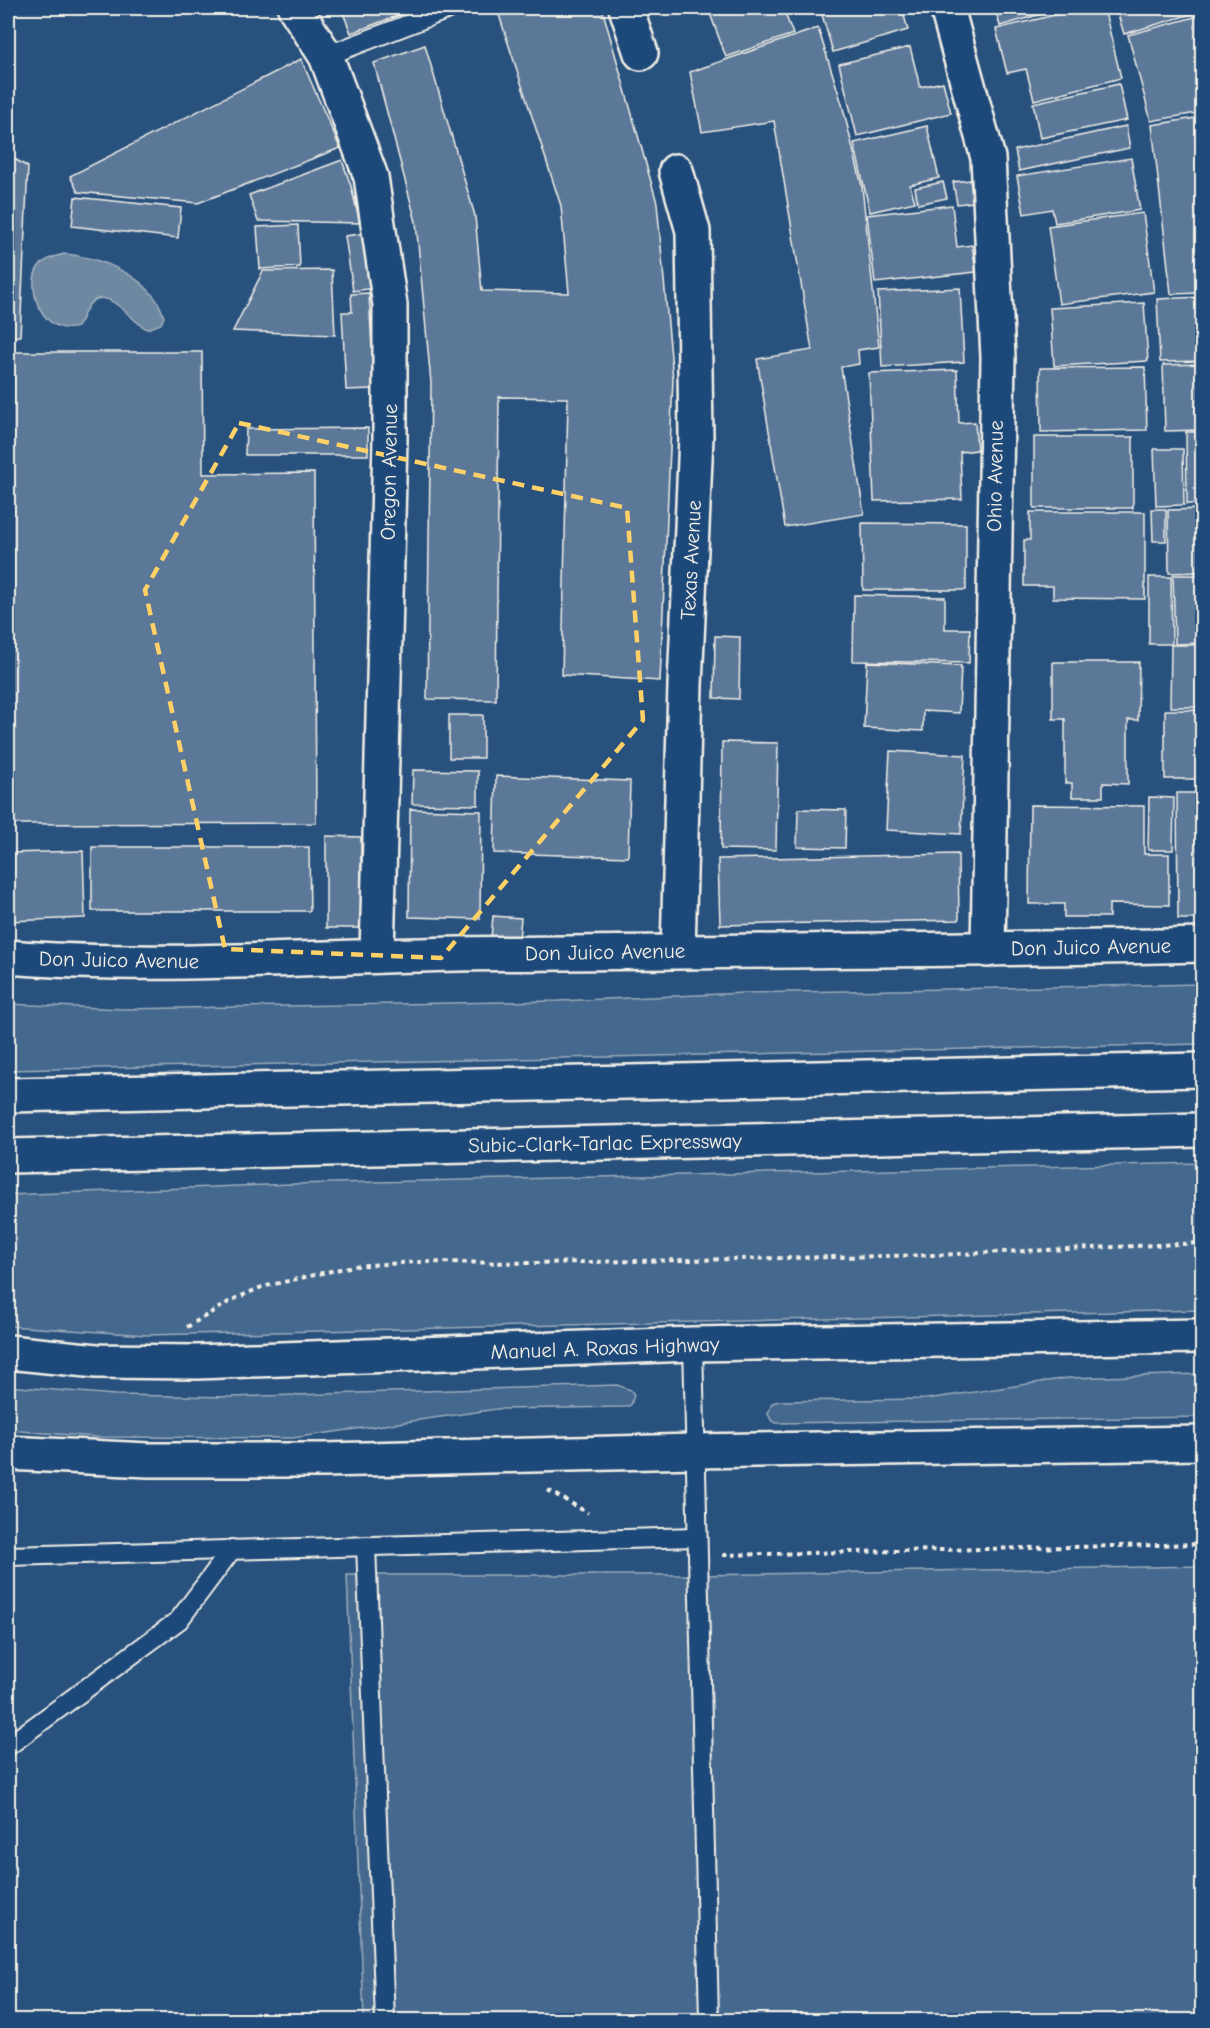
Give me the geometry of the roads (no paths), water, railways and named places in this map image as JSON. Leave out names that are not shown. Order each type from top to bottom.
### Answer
[{"type":"main road","name":"Oregon Avenue","points":[[295,8],[326,56],[371,177],[390,305],[390,439],[377,956]]},
{"type":"main road","points":[[626,8],[641,52]]},
{"type":"main road","name":"Ohio Avenue","points":[[947,8],[987,158],[998,357],[988,950]]},
{"type":"main road","name":"Texas Avenue","points":[[676,171],[693,231],[696,437],[685,685],[678,951]]},
{"type":"main road","name":"Don Juico Avenue","points":[[8,957],[77,963],[678,951],[988,950],[1203,945]]},
{"type":"main road","points":[[8,1095],[1203,1070]]},
{"type":"main road","name":"Subic-Clark-Tarlac Expressway","points":[[8,1156],[1203,1130]]},
{"type":"main road","name":"Manuel A. Roxas Highway","points":[[8,1352],[97,1360],[196,1362],[693,1344],[1203,1336]]},
{"type":"main road","points":[[8,1453],[148,1460],[324,1460],[695,1450],[1203,1443]]},
{"type":"lane","points":[[326,56],[451,8]]},
{"type":"lane","points":[[693,1344],[709,2020]]},
{"type":"lane","points":[[8,1556],[696,1537]]},
{"type":"lane","points":[[366,1546],[385,2020]]},
{"type":"lane","points":[[8,1746],[179,1620],[232,1549]]}]
